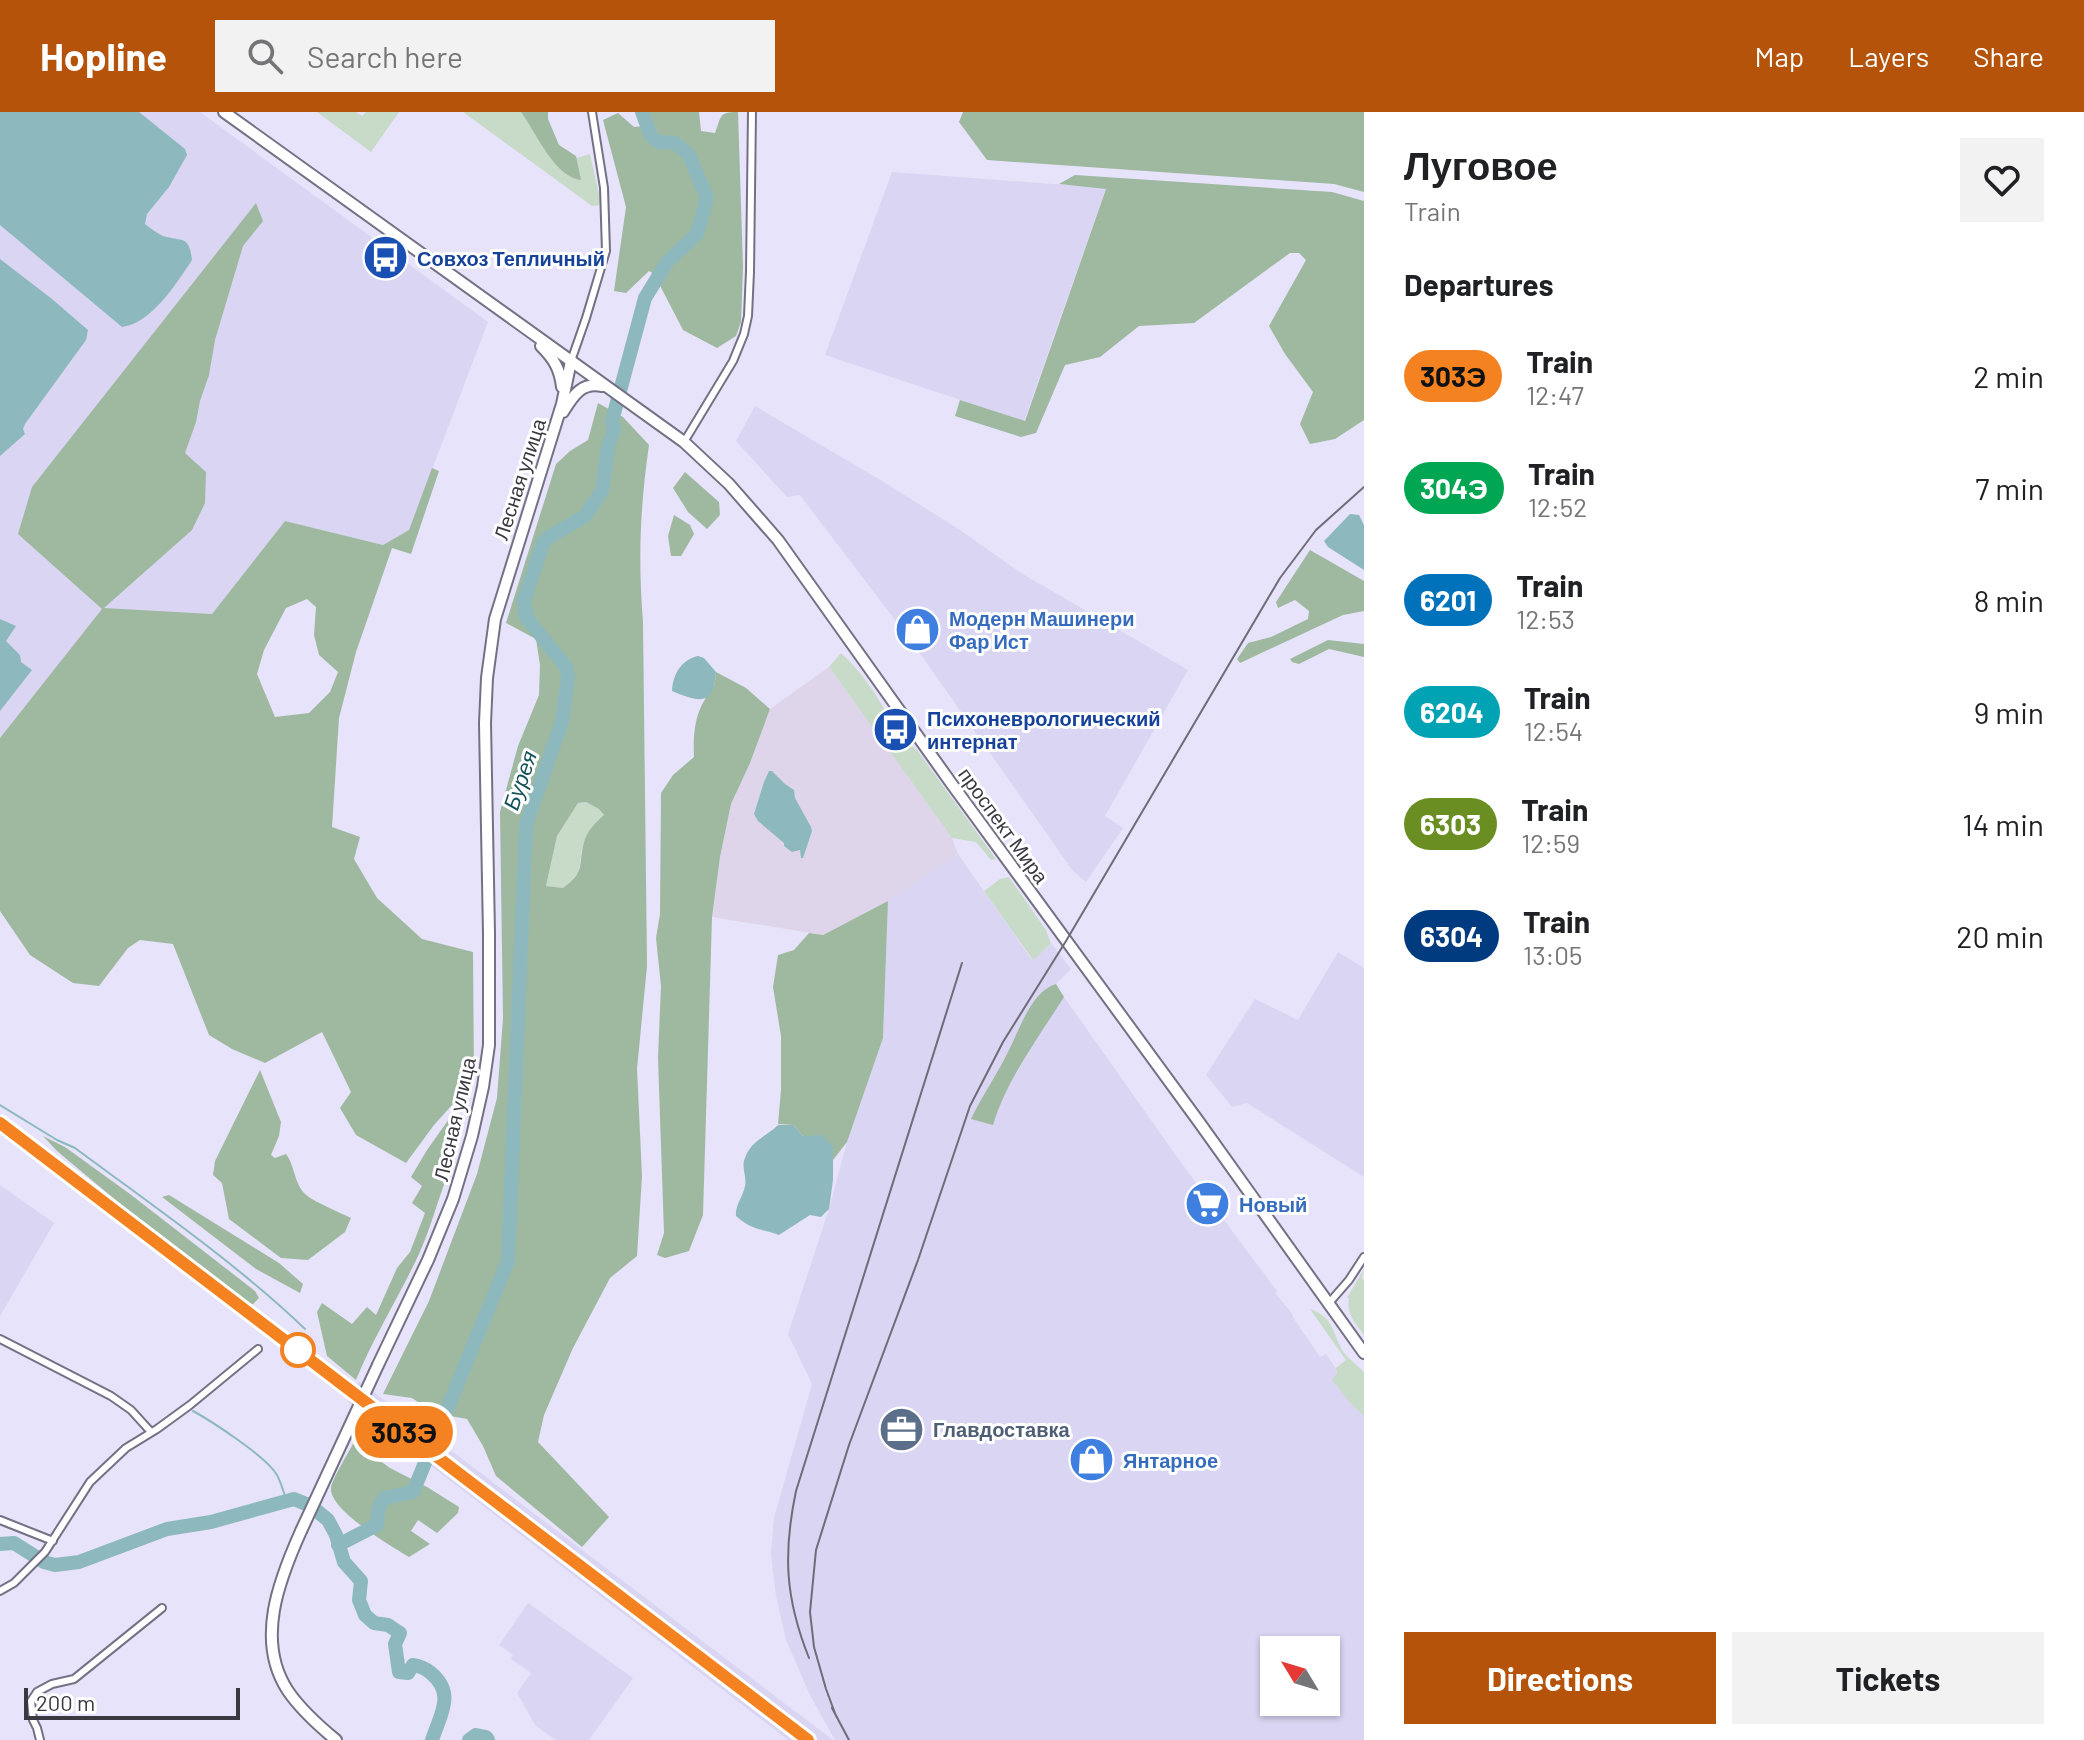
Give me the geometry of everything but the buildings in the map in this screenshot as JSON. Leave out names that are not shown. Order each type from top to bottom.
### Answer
[{"type":"main road","points":[[224,112],[516,323],[556,363],[561,373],[562,400]]},
{"type":"main road","name":"проспект Мира","points":[[516,323],[684,442],[729,484],[778,540],[1364,1353]]},
{"type":"main road","name":"Лесная улица","points":[[336,1740],[315,1722],[288,1690],[276,1664],[271,1637],[275,1600],[285,1566],[428,1260],[453,1199],[472,1136],[483,1087],[489,1029],[487,678],[495,619],[555,424],[571,361]]},
{"type":"main road","points":[[555,424],[573,395],[583,386],[594,384],[610,388]]},
{"type":"street","points":[[571,361],[606,251],[604,188],[592,112]]},
{"type":"street","points":[[684,442],[733,361],[748,316],[752,112]]},
{"type":"street","points":[[1329,1303],[1364,1257]]},
{"type":"street","points":[[0,1339],[111,1396],[131,1410],[151,1432]]},
{"type":"street","points":[[0,1591],[33,1566],[53,1541],[90,1482],[126,1448],[195,1401],[258,1349]]},
{"type":"street","points":[[0,1520],[53,1541]]},
{"type":"street","points":[[40,1740],[31,1701],[37,1692],[52,1684],[74,1679],[162,1608]]},
{"type":"shaded area","points":[[0,112],[200,112],[488,322],[409,530],[383,545],[285,521],[212,614],[103,609],[0,738]]},
{"type":"shaded area","points":[[0,112],[139,112],[185,149],[187,155],[169,187],[147,214],[145,224],[163,236],[187,243],[192,260],[162,301],[143,318],[122,327],[0,225]]},
{"type":"shaded area","points":[[317,112],[356,112],[362,116],[366,112],[399,112],[371,152]]},
{"type":"shaded area","points":[[463,112],[534,112],[567,161],[590,154],[599,205],[592,206]]},
{"type":"shaded area","points":[[521,112],[548,112],[559,145],[576,156],[581,180],[562,171],[554,162]]},
{"type":"shaded area","points":[[646,112],[699,112],[701,131],[715,133],[722,116],[738,112],[743,267],[741,322],[736,336],[717,348],[683,330],[654,274],[649,271],[626,293],[614,291],[626,207],[603,120],[618,113],[634,127],[645,126]]},
{"type":"shaded area","points":[[963,112],[1364,112],[1364,192],[1334,184],[987,160],[959,122]]},
{"type":"shaded area","points":[[892,172],[1106,188],[1024,421],[825,355]]},
{"type":"shaded area","points":[[1075,175],[1332,192],[1364,201],[1364,420],[1335,439],[1310,444],[1300,424],[1313,392],[1269,326],[1306,260],[1299,253],[1290,253],[1194,323],[1139,326],[1100,357],[1065,365],[1036,433],[1021,437],[955,416],[960,400],[1025,421],[1106,189],[1059,184]]},
{"type":"shaded area","points":[[256,203],[263,221],[243,246],[185,453],[206,472],[205,503],[192,530],[104,608],[212,614],[285,521],[383,545],[409,530],[432,468],[439,471],[411,554],[392,548],[356,652],[339,718],[332,827],[360,837],[354,859],[377,898],[422,939],[473,952],[474,1077],[406,1163],[356,1135],[340,1108],[351,1092],[322,1032],[265,1063],[209,1035],[173,944],[140,940],[128,948],[99,986],[73,983],[30,955],[0,911],[0,738],[102,609],[18,534],[32,487]],"holes":[[[307,599],[316,607],[314,635],[319,655],[338,672],[330,692],[309,713],[275,717],[257,674],[264,650],[286,608]]]},
{"type":"shaded area","points":[[0,259],[88,330],[86,340],[25,424],[25,434],[0,456]]},
{"type":"shaded area","points":[[598,403],[623,417],[649,445],[640,555],[647,966],[637,1069],[642,1176],[637,1256],[610,1278],[573,1348],[544,1415],[538,1442],[609,1517],[582,1547],[496,1476],[467,1419],[434,1413],[412,1398],[383,1394],[429,1301],[477,1174],[497,1098],[503,1018],[500,812],[518,746],[539,695],[540,665],[536,639],[506,623],[556,464],[588,440]],"holes":[[[586,802],[604,815],[585,838],[575,877],[563,888],[546,886],[557,836],[578,803]]]},
{"type":"shaded area","points":[[755,406],[882,481],[1021,573],[1188,670],[1105,816],[1123,828],[1086,882],[1073,871],[914,645],[800,495],[787,497],[736,441]]},
{"type":"shaded area","points":[[685,472],[719,502],[720,515],[707,529],[688,512],[673,488]]},
{"type":"shaded area","points":[[1350,514],[1359,515],[1364,525],[1364,570],[1328,547],[1324,541]]},
{"type":"shaded area","points":[[674,515],[690,525],[694,534],[681,556],[671,556],[668,536]]},
{"type":"shaded area","points":[[1310,550],[1364,581],[1364,611],[1343,615],[1240,663],[1237,659],[1248,643],[1271,637],[1308,619],[1309,611],[1295,600],[1278,608],[1276,602]]},
{"type":"shaded area","points":[[0,619],[16,626],[6,641],[20,655],[21,662],[32,670],[0,711]]},
{"type":"shaded area","points":[[1328,640],[1364,644],[1364,657],[1329,649],[1299,664],[1290,659]]},
{"type":"shaded area","points":[[841,653],[875,694],[891,722],[889,728],[917,750],[996,859],[991,860],[976,842],[952,838],[829,667]]},
{"type":"shaded area","points":[[698,656],[704,658],[716,672],[712,691],[703,699],[697,699],[672,691],[679,669]]},
{"type":"shaded area","points":[[829,667],[952,838],[958,854],[888,901],[823,935],[712,917],[731,804],[770,709]]},
{"type":"shaded area","points":[[716,672],[746,688],[770,709],[731,804],[712,917],[703,1215],[689,1251],[665,1258],[657,1255],[664,1233],[658,1058],[661,986],[656,938],[660,914],[661,793],[673,775],[694,757],[696,721],[714,685]]},
{"type":"shaded area","points":[[769,771],[794,790],[795,798],[811,827],[803,858],[800,850],[792,852],[784,846],[754,814]]},
{"type":"shaded area","points":[[586,802],[604,815],[585,838],[578,872],[563,888],[546,886],[557,836],[578,803]]},
{"type":"shaded area","points":[[958,854],[1032,960],[1052,944],[1071,969],[1056,984],[1064,997],[1182,1164],[1277,1291],[1275,1293],[1320,1357],[1326,1354],[1337,1370],[1336,1376],[1351,1404],[1364,1416],[1364,1740],[835,1740],[810,1695],[786,1640],[771,1554],[774,1518],[812,1384],[788,1334],[829,1209],[847,1142],[883,1038],[888,901]]},
{"type":"shaded area","points":[[1009,877],[1046,930],[1051,944],[1033,960],[984,891],[1000,879]]},
{"type":"shaded area","points":[[888,901],[883,1038],[847,1142],[833,1160],[833,1146],[803,1136],[793,1125],[778,1124],[781,1036],[773,987],[778,955],[794,950],[809,933],[823,935]]},
{"type":"shaded area","points":[[1338,952],[1364,968],[1364,1177],[1247,1103],[1232,1107],[1206,1075],[1255,999],[1298,1020]]},
{"type":"shaded area","points":[[1056,984],[1064,997],[1015,1075],[993,1125],[971,1119],[1032,1004],[1047,988]]},
{"type":"shaded area","points":[[260,1070],[281,1122],[271,1155],[275,1158],[286,1154],[305,1194],[351,1218],[345,1232],[308,1260],[281,1258],[229,1219],[222,1183],[213,1175],[215,1161]]},
{"type":"shaded area","points":[[454,1117],[459,1120],[459,1142],[427,1236],[356,1380],[327,1356],[317,1312],[322,1303],[352,1324],[367,1307],[376,1315],[397,1268],[410,1252],[425,1213],[412,1203],[422,1186],[411,1177],[449,1119]]},
{"type":"shaded area","points":[[778,1125],[793,1125],[803,1136],[822,1135],[833,1146],[829,1209],[821,1217],[810,1215],[779,1235],[752,1227],[736,1216],[745,1186],[747,1154],[754,1144]]},
{"type":"shaded area","points":[[43,1136],[65,1147],[130,1194],[255,1291],[259,1298],[251,1306],[167,1243]]},
{"type":"shaded area","points":[[0,1185],[54,1223],[0,1316]]},
{"type":"shaded area","points":[[169,1195],[279,1263],[303,1284],[300,1293],[256,1269],[162,1197]]},
{"type":"shaded area","points":[[1364,1269],[1364,1335],[1352,1318],[1347,1298]]},
{"type":"shaded area","points":[[1310,1309],[1325,1317],[1345,1354],[1364,1372],[1364,1416],[1332,1380],[1337,1373],[1336,1368],[1346,1360]]},
{"type":"shaded area","points":[[359,1381],[833,1740],[788,1740],[348,1402]]},
{"type":"shaded area","points":[[354,1442],[390,1468],[459,1507],[458,1513],[437,1533],[418,1520],[411,1531],[430,1544],[409,1557],[362,1527],[333,1497],[332,1484]]},
{"type":"shaded area","points":[[528,1603],[633,1678],[589,1740],[556,1740],[536,1726],[517,1693],[531,1673],[511,1659],[513,1655],[499,1645]]},
{"type":"waterway","name":"Бурея","points":[[338,1545],[377,1525],[378,1510],[384,1498],[413,1492],[508,1261],[526,824],[562,722],[568,676],[566,667],[526,617],[524,600],[543,543],[585,516],[602,491],[608,447],[614,430],[612,421],[645,298],[667,262],[697,234],[707,198],[689,155],[675,143],[658,142],[651,136],[642,112]]},
{"type":"waterway","points":[[0,1105],[75,1148],[134,1191],[222,1258],[305,1329]]},
{"type":"waterway","points":[[193,1411],[237,1439],[269,1465],[279,1479],[287,1501]]},
{"type":"waterway","points":[[0,1544],[14,1543],[44,1562],[55,1565],[79,1562],[167,1529],[211,1522],[294,1499],[311,1506],[328,1520],[344,1562],[361,1581],[359,1600],[365,1615],[374,1623],[388,1625],[400,1633],[395,1644],[399,1672],[408,1673],[413,1665],[431,1673],[439,1681],[444,1705],[432,1740]]},
{"type":"waterway","points":[[469,1740],[476,1735],[488,1740]]},
{"type":"railway","points":[[836,1716],[814,1647],[810,1612],[816,1550],[849,1445],[918,1260],[970,1106],[1003,1042],[1280,578],[1316,530],[1364,487]]},
{"type":"railway","points":[[809,1658],[795,1615],[789,1575],[789,1535],[796,1491],[962,963]]},
{"type":"railway","points":[[0,1123],[808,1740]]},
{"type":"railway","points":[[832,1708],[849,1740]]},
{"type":"train","name":"303Э","points":[[0,1123],[808,1740]]},
{"type":"place","name":"Совхоз Тепличный","points":[[386,258]]},
{"type":"place","name":"Модерн Машинери Фар Ист","points":[[918,629]]},
{"type":"place","name":"Психоневрологический интернат","points":[[896,730]]},
{"type":"place","name":"Новый","points":[[1208,1204]]},
{"type":"place","name":"Главдоставка","points":[[902,1429]]},
{"type":"place","name":"Янтарное","points":[[1092,1460]]}]
